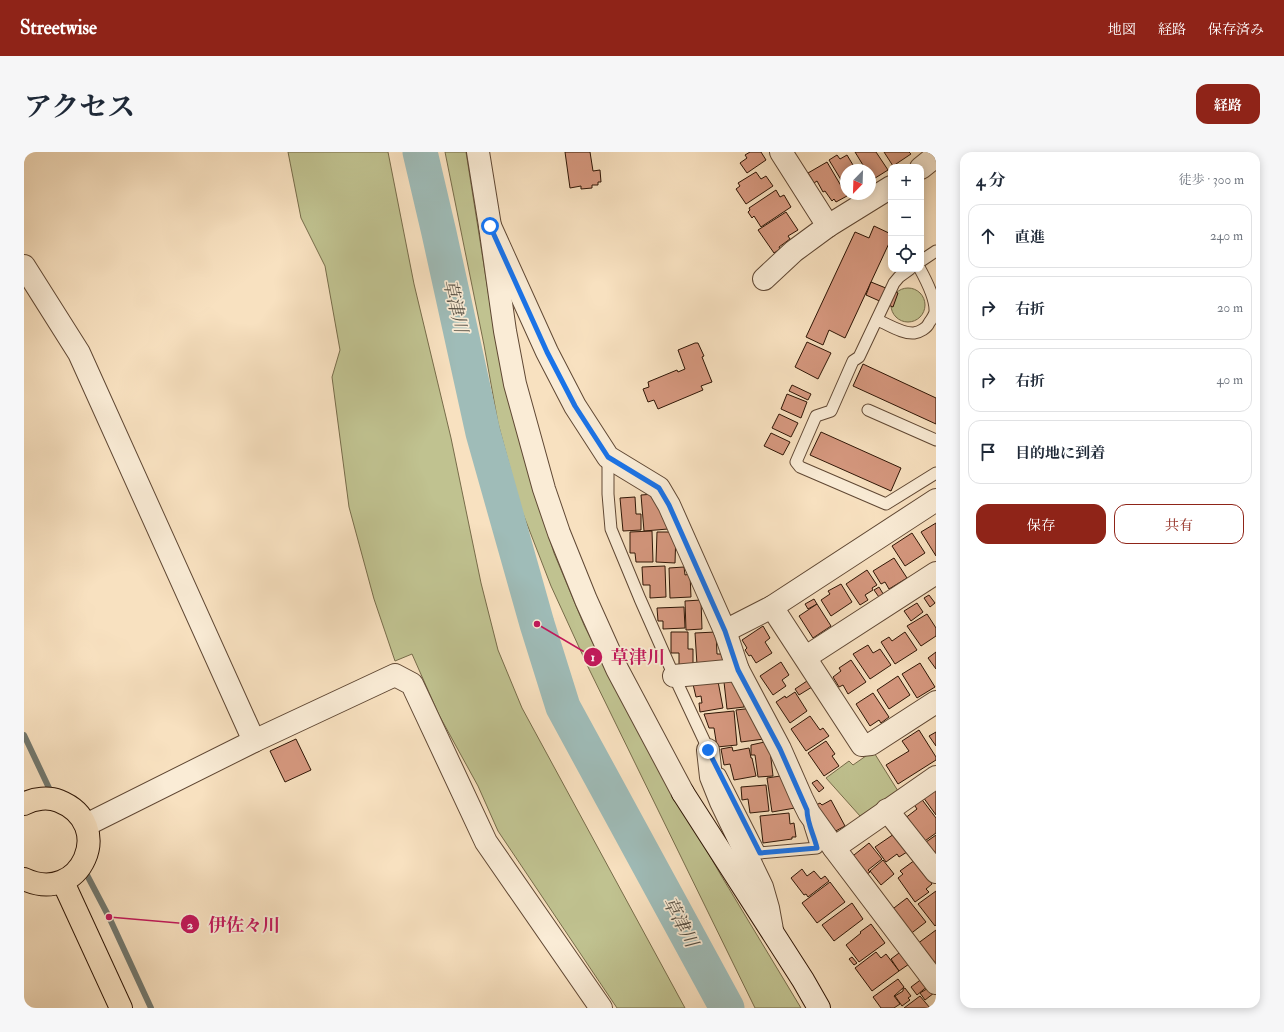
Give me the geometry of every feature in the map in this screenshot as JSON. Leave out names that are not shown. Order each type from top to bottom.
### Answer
[{"type":"main road","points":[[24,879],[37,884],[50,885],[63,882],[74,874],[83,864],[88,851],[89,838],[86,825],[78,813],[67,804],[54,799],[25,801]]},
{"type":"main road","points":[[63,882],[120,1008]]},
{"type":"street","points":[[478,152],[505,331],[515,384],[544,488],[559,533],[586,600],[617,669],[683,793],[772,930],[819,1008]]},
{"type":"street","points":[[791,156],[828,226]]},
{"type":"street","points":[[924,166],[936,156]]},
{"type":"street","points":[[764,279],[794,251],[828,226],[888,189]]},
{"type":"street","points":[[490,226],[547,352],[575,406],[608,457],[659,488],[669,505],[725,631],[738,670],[780,749],[807,810],[936,983]]},
{"type":"street","points":[[24,266],[78,353],[254,741]]},
{"type":"street","points":[[725,631],[772,607],[936,500]]},
{"type":"street","points":[[806,657],[936,573]]},
{"type":"street","points":[[772,607],[862,745],[871,744],[936,702]]},
{"type":"street","points":[[674,676],[738,670]]},
{"type":"street","points":[[86,825],[254,741],[395,675],[412,684],[486,842],[601,1008]]},
{"type":"street","points":[[708,750],[711,777],[721,802],[762,887],[772,930]]},
{"type":"street","points":[[834,848],[936,777]]},
{"type":"street","points":[[887,810],[936,872]]},
{"type":"lane","points":[[924,260],[936,251]]},
{"type":"lane","points":[[906,272],[894,283],[859,357],[853,361],[831,411],[816,416],[796,462],[800,467],[886,504],[936,473]]},
{"type":"lane","points":[[877,320],[906,332],[915,333],[928,325],[935,311],[935,304],[932,292],[922,272]]},
{"type":"lane","points":[[868,410],[936,440]]},
{"type":"lane","points":[[608,457],[608,494],[611,529],[640,599],[708,750],[760,853],[817,848],[809,825],[807,810]]},
{"type":"green space","points":[[288,152],[388,152],[414,284],[451,438],[481,583],[498,650],[522,708],[685,1008],[617,1008],[498,831],[478,786],[439,715],[412,654],[395,661],[374,599],[349,507],[332,377],[340,350],[325,266],[301,218]]},
{"type":"green space","points":[[445,152],[466,152],[495,335],[533,486],[554,553],[584,625],[650,752],[722,877],[801,1008],[755,1008],[589,669],[551,586],[520,506],[498,423],[484,345]]},
{"type":"green space","points":[[905,288],[911,288],[915,289],[922,295],[925,305],[924,312],[918,319],[911,322],[905,322],[901,321],[894,315],[891,308],[891,302],[892,298],[898,291]]},
{"type":"green space","points":[[873,751],[898,791],[860,816],[826,778],[849,761],[853,765]]},
{"type":"building","points":[[565,152],[590,152],[593,171],[600,170],[601,182],[598,182],[598,185],[592,185],[592,188],[581,189],[581,186],[570,188]]},
{"type":"building","points":[[750,152],[761,152],[766,160],[747,173],[740,163],[747,158],[745,155]]},
{"type":"building","points":[[855,152],[876,152],[888,170],[876,178],[876,164],[862,164]]},
{"type":"building","points":[[884,152],[909,152],[911,154],[896,164],[892,164]]},
{"type":"building","points":[[837,155],[840,159],[847,155],[852,164],[840,164],[840,178],[829,160]]},
{"type":"building","points":[[827,162],[840,184],[840,200],[836,202],[834,199],[832,201],[825,191],[823,192],[817,181],[814,183],[808,173]]},
{"type":"building","points":[[756,172],[761,179],[766,176],[773,186],[746,204],[736,189],[740,186],[738,183]]},
{"type":"building","points":[[776,190],[780,197],[784,195],[791,207],[761,227],[754,216],[752,218],[748,212],[750,210],[749,208]]},
{"type":"building","points":[[786,212],[798,230],[788,236],[790,239],[779,247],[780,249],[774,253],[758,230]]},
{"type":"building","points":[[874,226],[888,233],[888,245],[845,338],[829,330],[823,345],[806,337],[855,232],[869,238]]},
{"type":"building","points":[[871,282],[898,293],[893,307],[866,295]]},
{"type":"building","points":[[807,342],[831,353],[818,379],[795,367]]},
{"type":"building","points":[[698,343],[704,356],[702,357],[712,382],[701,386],[703,390],[658,409],[654,400],[648,402],[643,389],[649,387],[648,382],[677,370],[678,372],[685,369],[678,350]]},
{"type":"building","points":[[863,364],[936,398],[936,424],[853,386]]},
{"type":"building","points":[[792,385],[811,394],[808,400],[789,391]]},
{"type":"building","points":[[787,394],[807,402],[801,418],[781,409]]},
{"type":"building","points":[[779,414],[798,423],[791,437],[772,428]]},
{"type":"building","points":[[821,432],[901,468],[891,491],[810,455]]},
{"type":"building","points":[[771,433],[790,442],[783,455],[764,446]]},
{"type":"building","points":[[655,494],[661,504],[662,517],[667,516],[668,529],[644,531],[641,495]]},
{"type":"building","points":[[635,497],[636,514],[641,514],[641,530],[623,531],[620,498]]},
{"type":"building","points":[[936,523],[936,556],[921,532]]},
{"type":"building","points":[[652,531],[653,562],[636,562],[635,553],[630,553],[630,532]]},
{"type":"building","points":[[657,532],[676,532],[675,563],[656,562]]},
{"type":"building","points":[[912,533],[925,553],[905,566],[892,546]]},
{"type":"building","points":[[894,558],[907,578],[889,589],[885,582],[881,584],[873,571]]},
{"type":"building","points":[[665,566],[666,597],[650,598],[650,585],[643,585],[642,567]]},
{"type":"building","points":[[684,567],[685,575],[690,574],[691,597],[670,598],[669,568]]},
{"type":"building","points":[[867,570],[877,585],[872,588],[873,590],[865,595],[868,600],[860,605],[846,584]]},
{"type":"building","points":[[841,584],[852,602],[831,616],[821,600],[830,594],[828,591]]},
{"type":"building","points":[[879,587],[885,597],[881,600],[874,590]]},
{"type":"building","points":[[929,595],[935,603],[930,607],[924,598]]},
{"type":"building","points":[[814,599],[817,604],[808,609],[805,604]]},
{"type":"building","points":[[701,600],[702,629],[686,630],[685,601]]},
{"type":"building","points":[[917,603],[923,612],[911,621],[904,611]]},
{"type":"building","points":[[817,604],[831,626],[813,638],[799,616]]},
{"type":"building","points":[[684,607],[685,628],[663,629],[663,621],[658,621],[657,608]]},
{"type":"building","points":[[927,614],[936,628],[936,636],[921,646],[907,626]]},
{"type":"building","points":[[763,626],[770,638],[765,642],[772,653],[756,663],[751,655],[749,656],[745,650],[747,648],[742,640]]},
{"type":"building","points":[[671,632],[688,632],[688,649],[693,649],[693,666],[679,666],[679,653],[671,653]]},
{"type":"building","points":[[716,632],[717,654],[722,654],[723,664],[697,665],[695,633]]},
{"type":"building","points":[[905,632],[917,650],[895,664],[881,642],[889,637],[892,641]]},
{"type":"building","points":[[868,645],[873,653],[880,649],[891,665],[870,679],[853,654]]},
{"type":"building","points":[[936,652],[936,669],[928,658]]},
{"type":"building","points":[[851,660],[866,682],[848,694],[843,685],[839,687],[833,677],[841,671],[839,668]]},
{"type":"building","points":[[781,662],[789,675],[782,680],[786,686],[773,695],[760,676]]},
{"type":"building","points":[[920,663],[935,687],[917,698],[902,674]]},
{"type":"building","points":[[717,676],[723,708],[700,712],[699,703],[702,703],[701,696],[696,697],[692,680]]},
{"type":"building","points":[[898,676],[910,695],[889,709],[877,690]]},
{"type":"building","points":[[741,680],[744,707],[727,709],[724,682]]},
{"type":"building","points":[[807,681],[812,687],[799,695],[795,689]]},
{"type":"building","points":[[795,692],[807,711],[790,723],[776,702]]},
{"type":"building","points":[[873,693],[889,717],[881,723],[879,720],[870,726],[856,704]]},
{"type":"building","points":[[754,708],[764,739],[741,742],[736,710]]},
{"type":"building","points":[[734,711],[737,745],[717,747],[714,728],[709,728],[704,714]]},
{"type":"building","points":[[810,716],[820,730],[823,728],[829,736],[806,751],[791,729]]},
{"type":"building","points":[[919,730],[936,757],[936,760],[898,784],[886,765],[909,751],[902,741]]},
{"type":"building","points":[[936,732],[936,746],[929,736]]},
{"type":"building","points":[[296,739],[311,770],[285,782],[270,751]]},
{"type":"building","points":[[769,741],[773,776],[758,777],[755,755],[751,755],[751,745]]},
{"type":"building","points":[[826,741],[835,754],[832,756],[839,766],[824,776],[808,753]]},
{"type":"building","points":[[732,747],[733,751],[749,748],[756,776],[734,780],[730,764],[724,765],[721,749]]},
{"type":"building","points":[[787,775],[795,808],[772,812],[767,778]]},
{"type":"building","points":[[817,780],[824,788],[819,792],[812,783]]},
{"type":"building","points":[[766,785],[769,811],[750,813],[748,799],[742,800],[741,787]]},
{"type":"building","points":[[936,788],[936,815],[923,797]]},
{"type":"building","points":[[920,797],[936,818],[936,833],[922,843],[904,819],[917,809],[913,803]]},
{"type":"building","points":[[831,800],[845,826],[830,834],[814,806],[820,803],[822,805]]},
{"type":"building","points":[[789,813],[790,824],[794,823],[796,837],[792,837],[792,839],[763,843],[760,816]]},
{"type":"building","points":[[894,834],[907,852],[899,857],[897,854],[886,862],[875,847]]},
{"type":"building","points":[[936,835],[936,855],[926,842]]},
{"type":"building","points":[[869,843],[882,859],[868,870],[870,872],[863,877],[849,859]]},
{"type":"building","points":[[883,860],[894,874],[881,885],[870,871]]},
{"type":"building","points":[[915,860],[932,884],[926,889],[929,892],[915,902],[898,878],[903,874],[900,871]]},
{"type":"building","points":[[802,869],[807,876],[814,871],[821,879],[825,876],[829,881],[808,897],[806,894],[804,895],[791,878]]},
{"type":"building","points":[[830,882],[845,902],[817,923],[802,903]]},
{"type":"building","points":[[936,891],[936,925],[935,926],[918,904]]},
{"type":"building","points":[[907,898],[926,922],[909,935],[890,911]]},
{"type":"building","points":[[852,903],[863,919],[834,941],[822,925]]},
{"type":"building","points":[[871,924],[885,943],[859,962],[846,945]]},
{"type":"building","points":[[936,930],[936,968],[917,944]]},
{"type":"building","points":[[903,950],[912,962],[899,971],[891,959]]},
{"type":"building","points":[[876,952],[881,958],[886,954],[899,971],[872,991],[855,968]]},
{"type":"building","points":[[852,957],[857,963],[854,965],[849,959]]},
{"type":"building","points":[[923,978],[929,985],[917,995],[911,987]]},
{"type":"building","points":[[898,979],[904,987],[894,996],[900,1004],[894,1008],[881,1008],[873,997]]},
{"type":"building","points":[[930,987],[934,993],[925,1000],[920,993]]},
{"type":"building","points":[[905,988],[911,996],[908,998],[910,1000],[902,1006],[895,996]]},
{"type":"building","points":[[920,996],[930,1008],[904,1008]]},
{"type":"waterway","name":"草津川","points":[[420,152],[483,433],[537,624],[563,707],[727,1008]]},
{"type":"waterway","points":[[24,735],[49,788]]},
{"type":"waterway","points":[[87,875],[109,917],[151,1008]]},
{"type":"place","name":"草津川","points":[[537,624]]},
{"type":"place","name":"伊佐々川","points":[[109,917]]},
{"type":"route","points":[[490,226],[547,352],[575,406],[608,457],[659,488],[669,505],[725,631],[738,670],[780,749],[807,810],[809,825],[817,848],[760,853],[708,750]]}]
